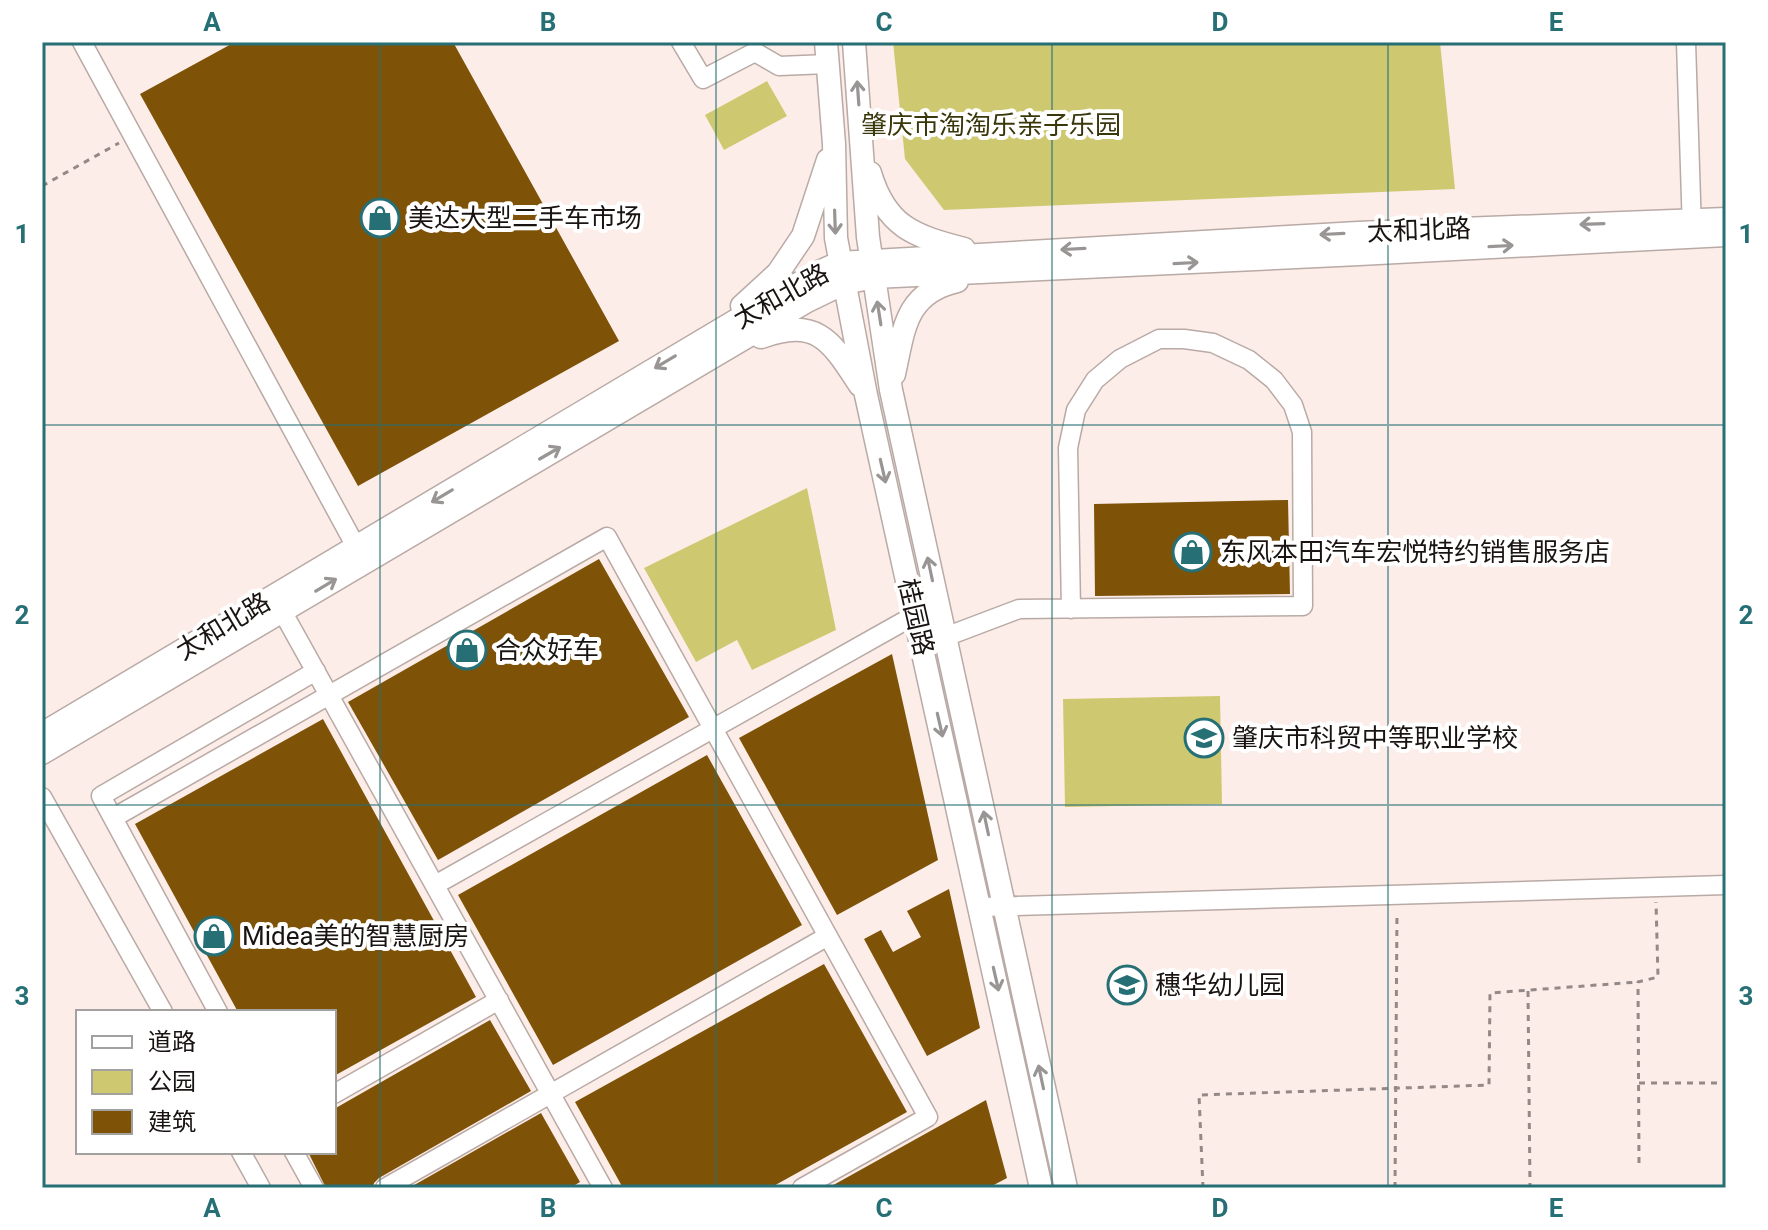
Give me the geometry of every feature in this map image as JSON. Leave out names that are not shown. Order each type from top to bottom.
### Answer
[{"type":"main road","points":[[854,42],[868,237],[891,390],[1066,1188]]},
{"type":"main road","name":"桂园路","points":[[827,53],[834,144],[835,225],[842,273],[866,395],[1041,1188]]},
{"type":"main road","points":[[732,323],[742,305],[778,273],[803,236],[834,144]]},
{"type":"main road","points":[[862,144],[874,188],[898,223],[925,239],[990,263]]},
{"type":"main road","name":"太和北路","points":[[1692,228],[1726,219]]},
{"type":"main road","name":"太和北路","points":[[42,753],[278,603],[817,273],[990,263],[1358,233],[1692,228],[1726,235]]},
{"type":"main road","points":[[891,390],[903,330],[916,304],[941,285],[990,263]]},
{"type":"main road","name":"太和北路","points":[[360,554],[725,350],[818,295],[842,273]]},
{"type":"main road","points":[[725,350],[781,330],[816,334],[831,344],[866,395]]},
{"type":"main road","name":"太和北路","points":[[42,734],[278,603]]},
{"type":"main road","points":[[1030,1188],[1033,1144]]},
{"type":"street","points":[[82,42],[360,554]]},
{"type":"street","points":[[681,42],[703,79],[755,52],[779,66],[827,53]]},
{"type":"street","points":[[1686,42],[1692,228]]},
{"type":"street","points":[[945,637],[1019,609],[1071,609],[1303,606],[1302,432],[1293,405],[1274,380],[1249,360],[1213,343],[1159,339],[1120,359],[1095,380],[1076,410],[1068,448],[1071,609]]},
{"type":"street","points":[[113,818],[607,537],[928,1117],[802,1188]]},
{"type":"street","points":[[278,603],[599,1186]]},
{"type":"street","points":[[435,885],[915,615]]},
{"type":"street","points":[[217,1010],[101,796],[316,671]]},
{"type":"street","points":[[42,797],[162,1010]]},
{"type":"street","points":[[980,907],[1726,885]]},
{"type":"street","points":[[385,1188],[828,936]]},
{"type":"street","points":[[336,1093],[499,1000]]},
{"type":"street","points":[[1057,1153],[1080,1188]]},
{"type":"street","points":[[242,1154],[261,1188]]},
{"type":"street","points":[[295,1154],[314,1188]]},
{"type":"path","points":[[42,186],[133,136]]},
{"type":"path","points":[[1203,1188],[1199,1095],[1489,1085],[1490,993],[1638,982],[1658,977],[1657,887]]},
{"type":"path","points":[[1395,1188],[1398,895]]},
{"type":"path","points":[[1638,982],[1639,1163]]},
{"type":"path","points":[[1528,991],[1530,1188]]},
{"type":"path","points":[[1639,1083],[1726,1083]]},
{"type":"green space","name":"肇庆市淘淘乐亲子乐园","points":[[893,42],[1440,42],[1455,189],[944,210],[905,159]]},
{"type":"green space","points":[[767,81],[787,116],[724,150],[705,115]]},
{"type":"green space","points":[[807,488],[836,630],[752,670],[737,640],[696,662],[644,568]]},
{"type":"green space","points":[[1220,696],[1222,804],[1065,807],[1063,699]]},
{"type":"building","name":"美达大型二手车市场","points":[[235,42],[453,42],[619,341],[358,486],[140,94]]},
{"type":"building","name":"东风本田汽车宏悦特约销售服务店","points":[[1288,500],[1290,594],[1095,596],[1094,504]]},
{"type":"building","points":[[599,559],[689,717],[438,860],[348,702]]},
{"type":"building","points":[[892,654],[938,860],[837,915],[739,738]]},
{"type":"building","points":[[323,719],[476,997],[336,1075],[336,1010],[237,1010],[135,824]]},
{"type":"building","points":[[707,755],[802,925],[553,1065],[458,895]]},
{"type":"building","points":[[949,889],[980,1028],[927,1056],[864,939],[881,930],[893,952],[921,937],[907,911]]},
{"type":"building","points":[[824,964],[907,1112],[770,1188],[623,1188],[575,1102]]},
{"type":"building","points":[[490,1020],[531,1091],[379,1178],[373,1188],[326,1188],[309,1154],[336,1154],[336,1108]]},
{"type":"building","points":[[986,1100],[1007,1178],[988,1188],[828,1188]]},
{"type":"building","points":[[541,1113],[580,1182],[570,1188],[409,1188]]},
{"type":"place","name":"美达大型二手车市场","points":[[380,218]]},
{"type":"place","name":"东风本田汽车宏悦特约销售服务店","points":[[1192,552]]},
{"type":"place","name":"合众好车","points":[[467,650]]},
{"type":"place","name":"肇庆市科贸中等职业学校","points":[[1204,738]]},
{"type":"place","name":"Midea美的智慧厨房","points":[[214,936]]},
{"type":"place","name":"穗华幼儿园","points":[[1127,985]]}]
